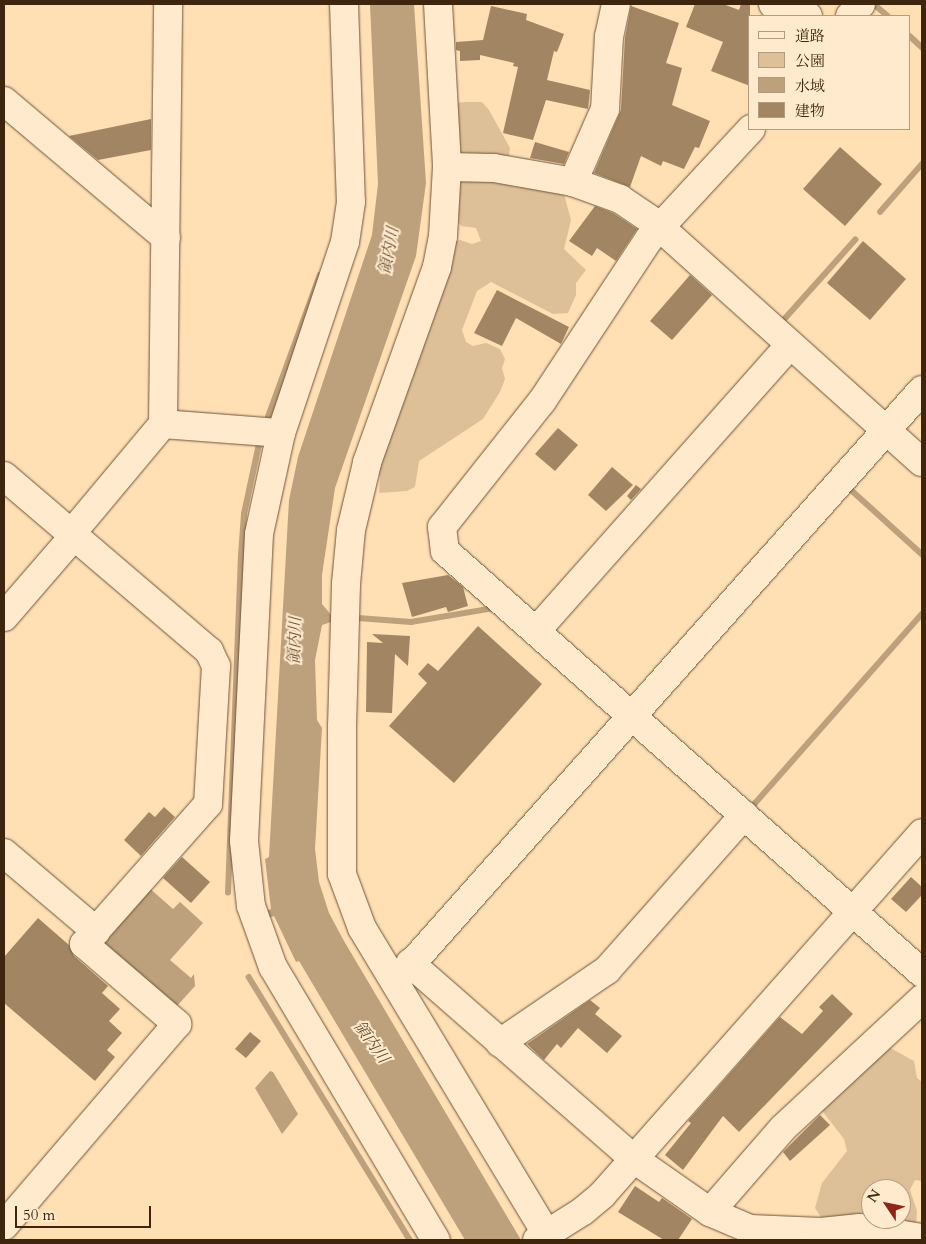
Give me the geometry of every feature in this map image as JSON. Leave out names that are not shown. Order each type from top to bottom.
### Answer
[{"type":"street","points":[[4,617],[163,424],[168,4]]},
{"type":"street","points":[[344,4],[351,202],[344,242],[281,433],[259,534],[244,841],[251,906],[273,967],[436,1240]]},
{"type":"street","points":[[438,4],[447,167],[444,236],[436,266],[367,463],[352,530],[346,584],[342,874],[362,928],[403,972],[500,1042],[634,1159],[710,1212],[750,1229],[821,1232],[860,1228],[922,1238]]},
{"type":"street","points":[[573,182],[605,109],[609,36],[616,4]]},
{"type":"street","points":[[773,4],[805,15]]},
{"type":"street","points":[[851,15],[861,4]]},
{"type":"street","points":[[4,101],[166,238]]},
{"type":"street","points":[[750,130],[661,230],[649,239],[542,401],[442,528],[445,551],[922,973]]},
{"type":"street","points":[[447,167],[494,168],[573,182],[620,199],[661,230],[922,462]]},
{"type":"street","points":[[536,632],[790,345]]},
{"type":"street","points":[[403,972],[922,390]]},
{"type":"street","points":[[163,424],[281,433]]},
{"type":"street","points":[[4,476],[209,652],[216,666],[208,804],[90,938]]},
{"type":"street","points":[[500,1042],[607,970],[744,816]]},
{"type":"street","points":[[403,972],[544,1238],[583,1212],[634,1159],[922,832]]},
{"type":"street","points":[[4,853],[177,1024],[4,1226]]},
{"type":"street","points":[[4,877],[90,938]]},
{"type":"street","points":[[710,1212],[783,1128],[922,999]]},
{"type":"green space","points":[[482,102],[489,110],[510,148],[508,165],[452,163],[447,104]]},
{"type":"green space","points":[[456,174],[563,190],[571,220],[564,249],[586,270],[576,283],[576,295],[568,313],[553,314],[491,282],[477,291],[462,330],[466,342],[473,346],[486,343],[500,349],[505,359],[502,368],[505,379],[500,392],[483,419],[419,461],[415,487],[407,491],[379,493],[380,477],[375,468],[451,243],[460,240],[472,244],[481,241],[476,228],[461,226],[449,211]]},
{"type":"green space","points":[[883,1044],[914,1061],[917,1078],[922,1082],[922,1181],[915,1180],[911,1188],[911,1179],[861,1179],[861,1225],[826,1225],[815,1208],[822,1183],[847,1151],[844,1139],[820,1108]]},
{"type":"green space","points":[[911,1193],[917,1211],[916,1224],[911,1224]]},
{"type":"water","name":"領内川","points":[[370,4],[414,4],[426,183],[416,256],[335,488],[322,575],[322,604],[332,616],[331,622],[322,625],[315,660],[317,720],[322,728],[315,849],[319,882],[329,913],[344,941],[521,1240],[465,1240],[299,961],[296,962],[274,916],[268,918],[266,911],[271,909],[265,859],[269,857],[289,500],[298,457],[372,235],[378,184]]},
{"type":"water","points":[[147,886],[173,909],[180,902],[203,923],[170,960],[191,978],[194,974],[195,986],[176,1007],[104,943],[105,933]]},
{"type":"water","points":[[270,1071],[273,1072],[298,1114],[282,1134],[255,1088]]},
{"type":"building","points":[[695,4],[723,4],[739,10],[741,4],[750,4],[750,15],[748,15],[748,85],[711,71],[723,42],[686,27]]},
{"type":"building","points":[[491,6],[527,14],[526,20],[564,34],[557,52],[554,51],[547,80],[590,90],[588,109],[546,100],[533,140],[503,133],[518,67],[513,66],[514,63],[480,55],[480,60],[460,61],[460,51],[456,50],[456,42],[483,40]]},
{"type":"building","points":[[631,6],[679,23],[666,63],[682,68],[672,105],[710,121],[699,148],[695,147],[684,169],[663,161],[661,166],[641,156],[630,187],[594,173],[621,110],[625,38]]},
{"type":"building","points":[[151,119],[151,150],[98,160],[69,136]]},
{"type":"building","points":[[535,142],[569,152],[564,164],[530,158]]},
{"type":"building","points":[[840,147],[882,184],[845,226],[803,189]]},
{"type":"building","points":[[595,206],[613,213],[637,229],[616,261],[597,248],[592,256],[569,241]]},
{"type":"building","points":[[863,241],[906,279],[870,320],[827,283]]},
{"type":"building","points":[[690,275],[712,295],[672,340],[650,321]]},
{"type":"building","points":[[497,290],[569,327],[561,344],[516,318],[502,346],[474,333]]},
{"type":"building","points":[[558,428],[578,445],[555,471],[535,454]]},
{"type":"building","points":[[612,467],[633,485],[606,511],[588,495]]},
{"type":"building","points":[[636,485],[641,489],[631,500],[627,496]]},
{"type":"building","points":[[448,575],[463,587],[468,606],[448,612],[446,607],[412,617],[402,583]]},
{"type":"building","points":[[478,626],[542,684],[454,783],[389,726],[427,683],[418,674],[428,663],[438,671]]},
{"type":"building","points":[[372,634],[410,636],[408,666],[395,654],[392,713],[366,712],[367,642],[383,643]]},
{"type":"building","points":[[164,807],[175,817],[141,856],[124,840],[149,812],[155,817]]},
{"type":"building","points":[[182,857],[210,882],[191,903],[163,878]]},
{"type":"building","points":[[911,877],[922,887],[922,895],[906,912],[891,899]]},
{"type":"building","points":[[38,918],[69,945],[74,956],[108,986],[102,993],[120,1009],[109,1021],[122,1033],[107,1050],[115,1057],[95,1081],[4,1003],[4,957]]},
{"type":"building","points":[[832,994],[853,1014],[739,1132],[723,1116],[683,1170],[665,1155],[691,1123],[688,1121],[780,1017],[802,1034],[823,1011],[819,1007]]},
{"type":"building","points":[[590,1000],[600,1008],[595,1014],[622,1036],[607,1053],[578,1028],[561,1048],[557,1044],[544,1060],[527,1044]]},
{"type":"building","points":[[250,1032],[261,1041],[246,1058],[235,1049]]},
{"type":"building","points":[[820,1115],[830,1125],[790,1161],[783,1152]]},
{"type":"building","points":[[635,1186],[659,1202],[662,1198],[692,1219],[678,1240],[664,1240],[618,1212]]},
{"type":"waterway","points":[[874,4],[887,15]]},
{"type":"waterway","points":[[911,37],[922,47]]},
{"type":"waterway","points":[[880,212],[922,164]]},
{"type":"waterway","points":[[780,324],[855,240]]},
{"type":"waterway","points":[[268,417],[320,275]]},
{"type":"waterway","points":[[228,893],[241,556],[244,514],[259,444]]},
{"type":"waterway","points":[[848,487],[922,554]]},
{"type":"waterway","points":[[358,618],[411,622],[495,608]]},
{"type":"waterway","points":[[750,809],[922,614]]},
{"type":"waterway","points":[[249,977],[410,1240]]}]
